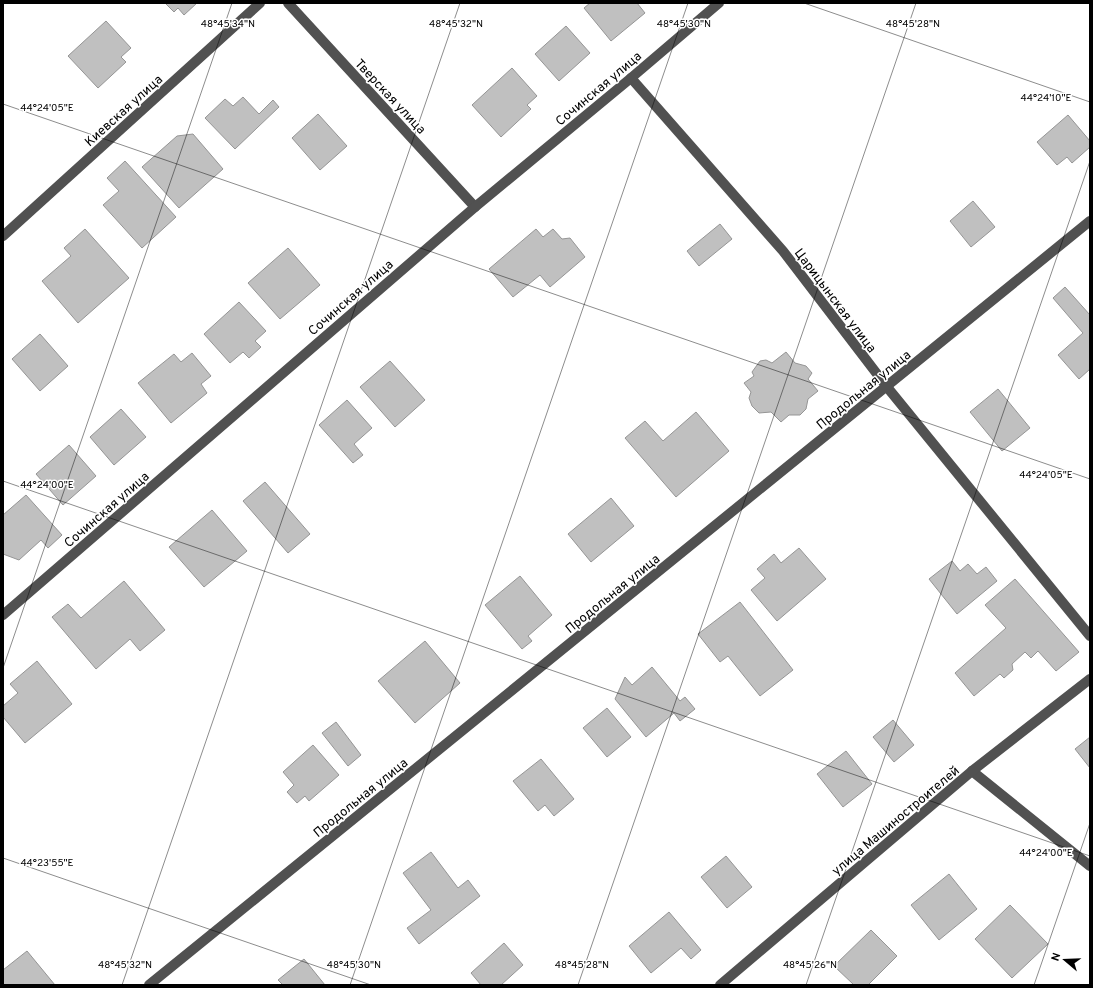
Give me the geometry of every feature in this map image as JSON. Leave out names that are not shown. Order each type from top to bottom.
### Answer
[{"type":"street","name":"Киевская улица","points":[[3,236],[260,3]]},
{"type":"street","name":"Тверская улица","points":[[288,3],[475,207]]},
{"type":"street","name":"Сочинская улица","points":[[3,615],[475,207],[631,78],[718,3]]},
{"type":"street","name":"Царицынская улица","points":[[631,78],[783,251],[887,387],[1090,636]]},
{"type":"street","name":"Продольная улица","points":[[150,985],[1090,221]]},
{"type":"street","name":"улица Машиностроителей","points":[[720,985],[972,771],[1090,679]]},
{"type":"street","points":[[972,771],[1090,866]]},
{"type":"building","points":[[165,3],[197,3],[184,15],[178,8],[174,12]]},
{"type":"building","points":[[590,3],[637,3],[645,13],[611,41],[584,8]]},
{"type":"building","points":[[106,21],[131,48],[121,57],[126,62],[98,88],[68,56]]},
{"type":"building","points":[[566,26],[590,53],[559,81],[535,54]]},
{"type":"building","points":[[512,68],[537,96],[527,105],[531,109],[501,137],[472,105]]},
{"type":"building","points":[[243,97],[259,114],[273,100],[279,107],[235,149],[205,118],[225,99],[233,106]]},
{"type":"building","points":[[318,114],[347,146],[320,170],[292,138]]},
{"type":"building","points":[[1068,115],[1090,141],[1090,147],[1072,163],[1067,157],[1057,165],[1037,142]]},
{"type":"building","points":[[193,134],[223,169],[179,208],[142,167],[177,136]]},
{"type":"building","points":[[125,161],[176,217],[142,248],[103,205],[119,191],[107,178]]},
{"type":"building","points":[[973,201],[995,227],[971,247],[950,221]]},
{"type":"building","points":[[720,224],[732,239],[699,266],[687,251]]},
{"type":"building","points":[[85,229],[129,278],[78,323],[42,281],[71,256],[64,248]]},
{"type":"building","points":[[536,229],[543,237],[553,229],[562,239],[570,238],[585,257],[550,287],[540,275],[513,297],[489,269]]},
{"type":"building","points":[[288,248],[320,285],[280,319],[248,283]]},
{"type":"building","points":[[1065,287],[1090,315],[1090,369],[1079,379],[1058,355],[1083,333],[1053,298]]},
{"type":"building","points":[[239,302],[266,331],[255,341],[261,347],[249,358],[243,352],[230,363],[204,334]]},
{"type":"building","points":[[40,334],[68,366],[40,391],[12,359]]},
{"type":"building","points":[[786,352],[795,363],[806,366],[812,373],[808,379],[818,391],[808,399],[806,409],[800,415],[789,415],[781,422],[771,412],[759,413],[752,406],[749,398],[751,392],[744,383],[754,376],[752,372],[760,361],[766,360],[772,363]]},
{"type":"building","points":[[192,353],[211,376],[201,384],[207,393],[171,423],[138,383],[174,354],[181,362]]},
{"type":"building","points":[[390,361],[425,400],[395,427],[360,387]]},
{"type":"building","points":[[998,389],[1030,428],[1002,451],[970,412]]},
{"type":"building","points":[[347,400],[372,428],[354,444],[363,455],[353,463],[319,425]]},
{"type":"building","points":[[121,409],[146,437],[114,465],[90,437]]},
{"type":"building","points":[[696,412],[729,451],[676,497],[625,438],[645,421],[663,441]]},
{"type":"building","points":[[69,445],[96,476],[63,505],[36,474]]},
{"type":"building","points":[[265,482],[310,534],[288,553],[243,501]]},
{"type":"building","points":[[26,495],[62,535],[48,548],[41,540],[19,560],[3,554],[3,515]]},
{"type":"building","points":[[611,498],[634,526],[591,562],[568,534]]},
{"type":"building","points":[[212,510],[247,551],[204,587],[169,547]]},
{"type":"building","points":[[799,548],[826,579],[777,621],[751,590],[765,578],[757,569],[774,554],[781,563]]},
{"type":"building","points":[[952,561],[960,571],[968,564],[977,574],[986,567],[997,581],[957,614],[929,579]]},
{"type":"building","points":[[520,576],[552,615],[528,636],[532,641],[522,649],[485,605]]},
{"type":"building","points":[[1015,579],[1079,652],[1056,671],[1038,651],[1031,658],[1025,652],[1012,664],[1013,670],[1004,678],[1000,674],[974,696],[955,673],[1006,628],[985,605]]},
{"type":"building","points":[[124,581],[165,630],[140,651],[130,639],[96,669],[52,617],[68,604],[81,618]]},
{"type":"building","points":[[740,602],[793,670],[760,696],[728,656],[720,662],[698,634]]},
{"type":"building","points":[[425,641],[460,683],[415,723],[378,681]]},
{"type":"building","points":[[37,661],[72,704],[25,743],[3,717],[3,706],[18,693],[10,684]]},
{"type":"building","points":[[652,667],[680,701],[685,697],[695,709],[680,721],[674,713],[646,737],[615,699],[625,677],[632,685]]},
{"type":"building","points":[[607,708],[631,737],[607,757],[583,728]]},
{"type":"building","points":[[893,720],[914,745],[894,762],[873,737]]},
{"type":"building","points":[[336,722],[361,755],[348,766],[322,733]]},
{"type":"building","points":[[1090,737],[1090,768],[1075,749]]},
{"type":"building","points":[[313,745],[339,775],[309,801],[305,796],[297,803],[287,792],[294,785],[283,772]]},
{"type":"building","points":[[846,751],[872,784],[843,807],[817,774]]},
{"type":"building","points":[[541,759],[574,799],[554,816],[545,805],[538,811],[513,781]]},
{"type":"building","points":[[431,852],[458,888],[468,880],[480,896],[419,944],[407,928],[431,910],[403,873]]},
{"type":"building","points":[[726,856],[752,887],[727,908],[701,877]]},
{"type":"building","points":[[949,874],[977,909],[939,940],[911,905]]},
{"type":"building","points":[[1010,905],[1048,944],[1012,978],[975,939]]},
{"type":"building","points":[[669,912],[701,950],[691,959],[681,948],[651,973],[629,946]]},
{"type":"building","points":[[871,930],[897,956],[868,985],[854,985],[834,966]]},
{"type":"building","points":[[504,943],[523,965],[501,985],[481,985],[471,973]]},
{"type":"building","points":[[27,951],[55,985],[3,985],[3,970]]},
{"type":"building","points":[[304,959],[325,985],[283,985],[278,980]]}]
